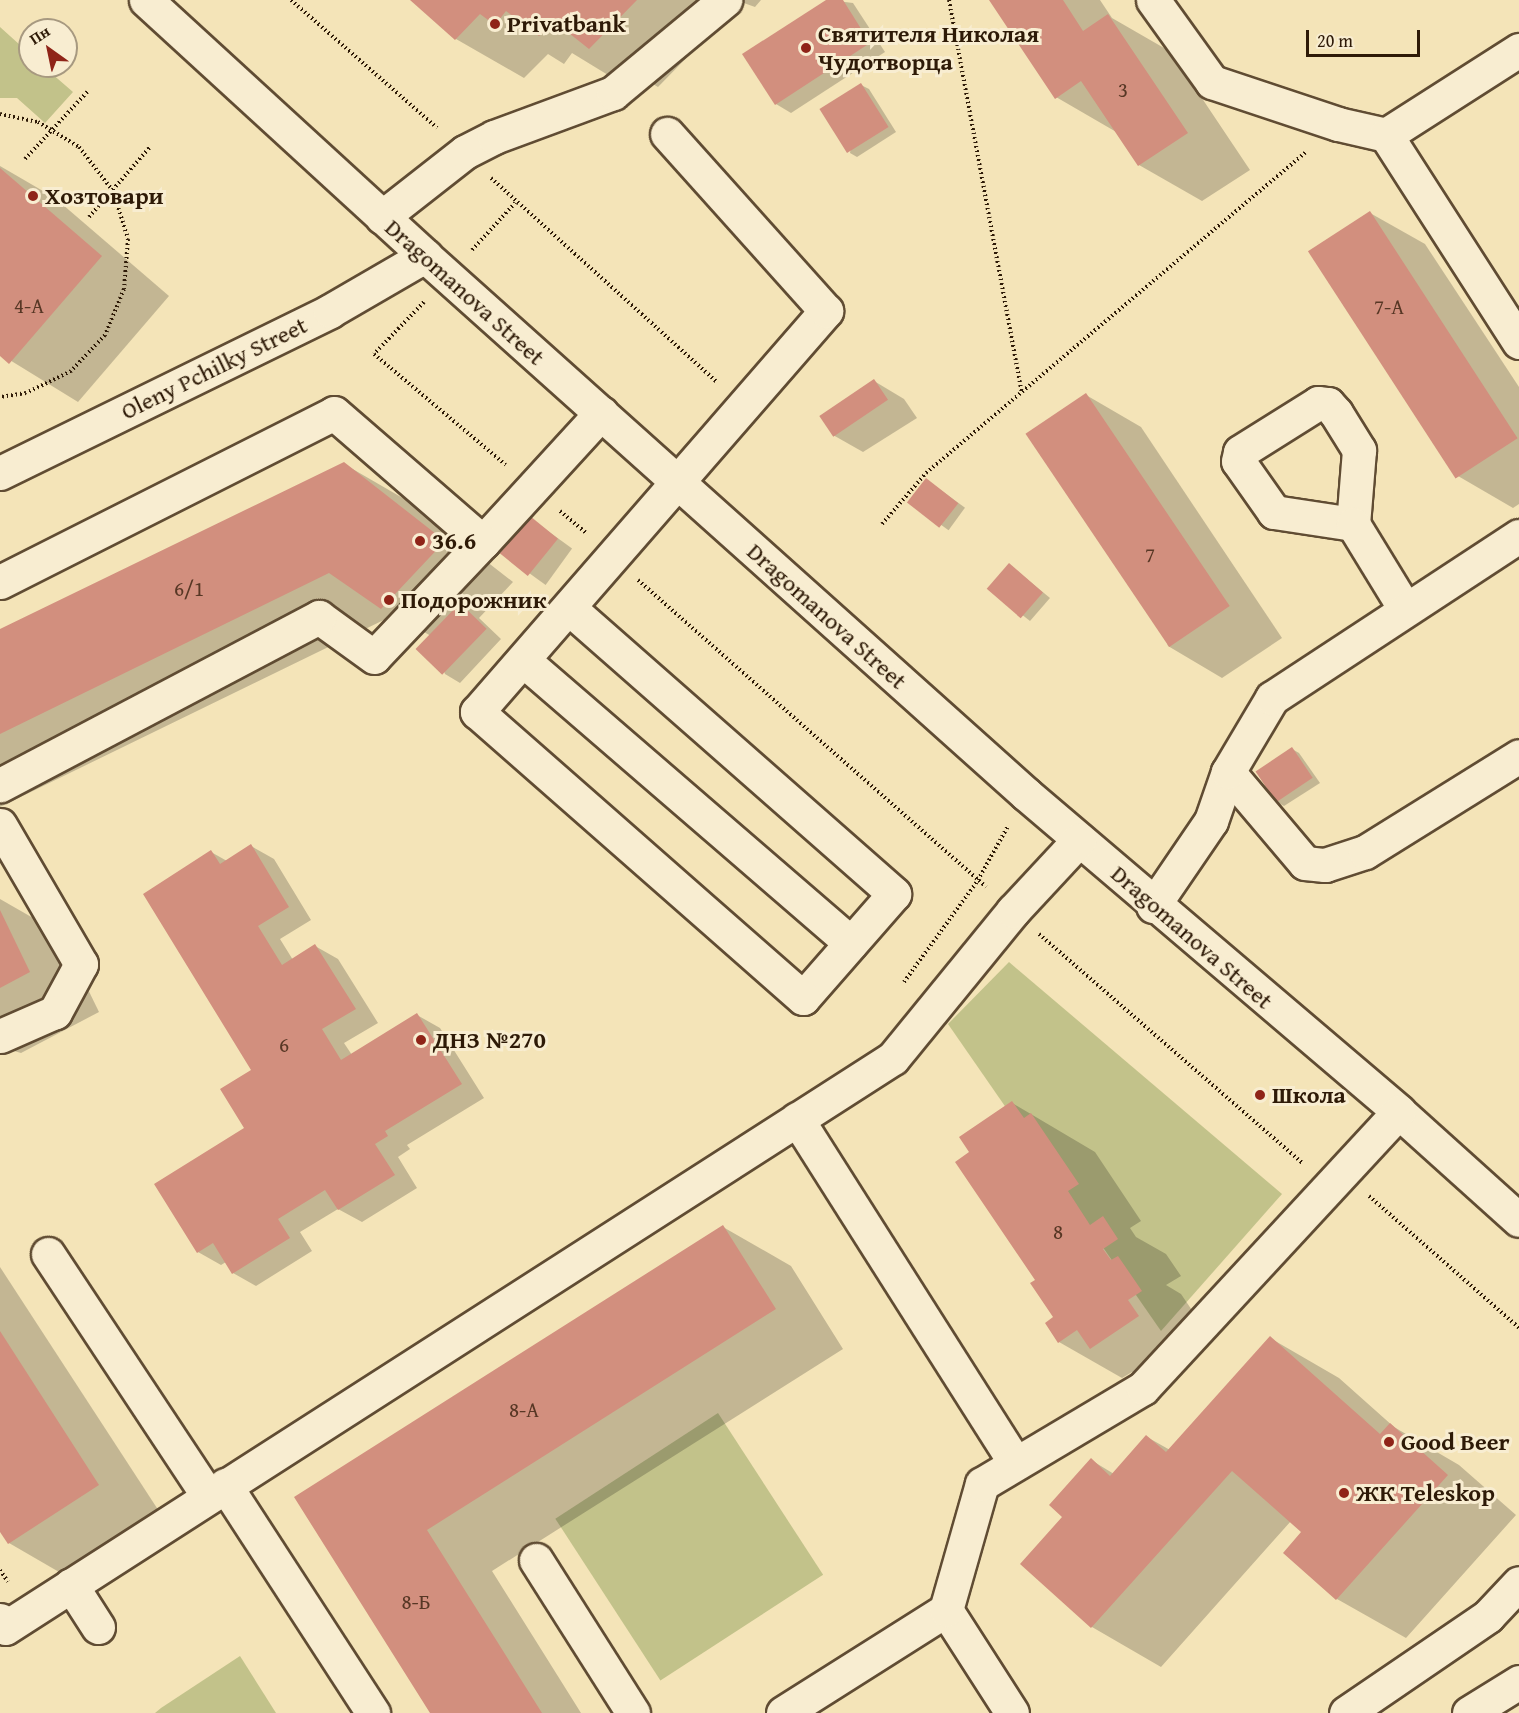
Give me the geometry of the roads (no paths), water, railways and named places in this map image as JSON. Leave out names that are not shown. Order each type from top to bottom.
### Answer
[{"type":"street","name":"Dragomanova Street","points":[[146,0],[382,217],[1026,794],[1153,906],[1399,1112],[1519,1221]]},
{"type":"street","points":[[382,217],[465,152],[494,137],[613,93],[725,0]]},
{"type":"street","points":[[1154,0],[1212,82],[1338,124],[1386,135],[1519,342]]},
{"type":"street","points":[[1386,135],[1519,51]]},
{"type":"street","points":[[569,608],[894,894],[803,998],[477,712],[569,608],[680,483],[826,311],[668,134]]},
{"type":"street","name":"Oleny Pchilky Street","points":[[0,473],[330,311],[437,266]]},
{"type":"street","points":[[0,582],[334,413],[483,542]]},
{"type":"street","points":[[0,785],[319,617],[374,657],[534,488],[601,413]]},
{"type":"street","points":[[1353,524],[1406,609]]},
{"type":"street","points":[[1153,906],[1211,821],[1228,772],[1272,698],[1519,536]]},
{"type":"street","points":[[523,660],[851,943]]},
{"type":"street","points":[[1228,772],[1305,863],[1325,865],[1365,852],[1519,756]]},
{"type":"street","points":[[0,825],[81,964],[55,1011],[0,1036]]},
{"type":"street","points":[[0,1620],[5,1628],[893,1058],[1013,911],[1079,840]]},
{"type":"street","points":[[783,1713],[946,1610],[982,1484],[1143,1388],[1344,1174],[1399,1112]]},
{"type":"street","points":[[797,1119],[1016,1463]]},
{"type":"street","points":[[48,1254],[373,1713]]},
{"type":"street","points":[[536,1560],[633,1713]]},
{"type":"street","points":[[1346,1713],[1488,1616],[1519,1583]]},
{"type":"street","points":[[71,1585],[98,1627]]},
{"type":"street","points":[[946,1610],[1012,1713]]},
{"type":"street","points":[[1469,1713],[1519,1682]]},
{"type":"place","name":"Privatbank","points":[[495,24]]},
{"type":"place","name":"Святителя Николая Чудотворца","points":[[806,48]]},
{"type":"place","name":"Хозтовари","points":[[33,196]]},
{"type":"place","name":"36.6","points":[[420,541]]},
{"type":"place","name":"Подорожник","points":[[389,600]]},
{"type":"place","name":"ДНЗ №270","points":[[421,1040]]},
{"type":"place","name":"Школа","points":[[1260,1095]]},
{"type":"place","name":"Good Beer","points":[[1389,1442]]},
{"type":"place","name":"ЖК Teleskop","points":[[1344,1493]]}]
